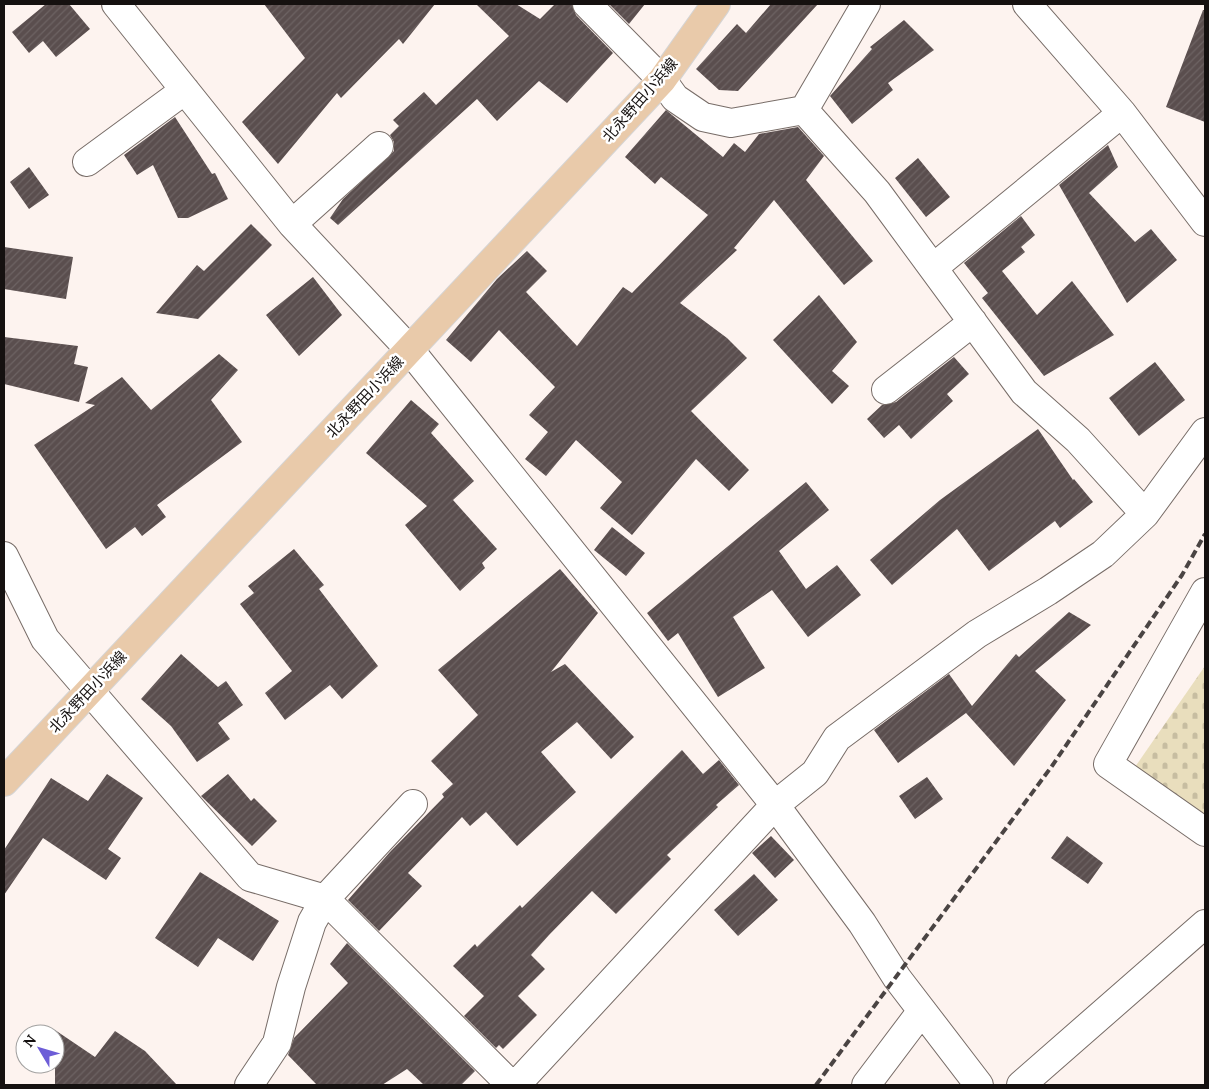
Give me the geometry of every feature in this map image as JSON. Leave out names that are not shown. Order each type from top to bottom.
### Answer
[{"type":"main road","name":"北永野田小浜線","points":[[4,782],[662,80],[716,4]]},
{"type":"street","points":[[116,4],[292,224],[409,349],[775,805],[862,922],[896,978],[979,1085]]},
{"type":"street","points":[[587,4],[662,80],[675,98],[703,118],[731,123],[804,110],[866,4]]},
{"type":"street","points":[[1027,4],[1122,112],[1205,222]]},
{"type":"street","points":[[87,162],[185,90]]},
{"type":"street","points":[[804,110],[877,192],[1024,392],[1078,440],[1145,514]]},
{"type":"street","points":[[933,268],[1122,112]]},
{"type":"street","points":[[292,224],[379,146]]},
{"type":"street","points":[[886,390],[973,322]]},
{"type":"street","points":[[516,1085],[775,805],[815,773],[837,738],[977,634],[1048,591],[1103,554],[1145,514],[1205,432]]},
{"type":"street","points":[[4,556],[45,639],[250,877],[326,899],[511,1085]]},
{"type":"street","points":[[1205,592],[1108,764],[1205,832]]},
{"type":"street","points":[[250,1085],[276,1043],[291,987],[312,922],[326,899],[413,804]]},
{"type":"street","points":[[1021,1085],[1205,924]]},
{"type":"street","points":[[866,1085],[922,1012]]},
{"type":"green space","points":[[1205,666],[1205,815],[1135,767]]},
{"type":"building","points":[[46,4],[69,4],[90,29],[56,57],[43,41],[29,53],[12,32]]},
{"type":"building","points":[[264,4],[435,4],[403,44],[399,39],[341,98],[337,93],[278,164],[242,122],[305,58]]},
{"type":"building","points":[[476,4],[516,4],[540,19],[555,4],[572,4],[576,15],[613,53],[567,103],[539,81],[497,121],[477,99],[338,225],[330,218],[343,199],[394,151],[394,142],[390,135],[399,126],[393,120],[424,92],[436,105],[509,36]]},
{"type":"building","points":[[609,4],[645,4],[629,24]]},
{"type":"building","points":[[771,4],[818,4],[738,91],[719,90],[696,69],[737,24],[746,33]]},
{"type":"building","points":[[1203,10],[1205,10],[1205,122],[1166,107]]},
{"type":"building","points":[[904,20],[934,50],[888,83],[893,90],[852,124],[830,96],[872,49],[870,47]]},
{"type":"building","points":[[666,110],[723,157],[734,143],[745,152],[759,134],[798,127],[824,156],[806,180],[873,261],[844,285],[774,200],[734,248],[737,250],[680,303],[727,338],[747,358],[691,411],[749,470],[729,491],[696,459],[632,535],[600,508],[622,482],[576,440],[546,476],[525,459],[548,432],[529,415],[555,387],[499,330],[471,362],[446,340],[497,279],[527,251],[547,271],[526,292],[577,346],[623,287],[632,293],[708,215],[661,177],[655,184],[625,157]]},
{"type":"building","points":[[175,117],[212,174],[215,173],[228,199],[188,218],[178,218],[153,165],[137,175],[124,155]]},
{"type":"building","points":[[1108,145],[1118,167],[1089,193],[1135,242],[1151,229],[1177,260],[1127,303],[1059,185]]},
{"type":"building","points":[[918,158],[950,197],[926,217],[895,178]]},
{"type":"building","points":[[29,167],[49,195],[29,209],[10,182]]},
{"type":"building","points":[[1021,216],[1035,235],[1021,247],[1025,252],[1002,271],[1037,315],[1072,281],[1114,335],[1044,376],[982,298],[988,293],[964,263]]},
{"type":"building","points":[[251,224],[272,245],[198,319],[156,313],[197,265],[204,271]]},
{"type":"building","points":[[4,247],[73,257],[66,299],[4,289]]},
{"type":"building","points":[[313,277],[342,315],[299,356],[266,315]]},
{"type":"building","points":[[819,295],[857,342],[832,371],[849,386],[832,404],[773,340]]},
{"type":"building","points":[[4,337],[78,346],[74,364],[88,367],[79,402],[4,384]]},
{"type":"building","points":[[219,354],[238,370],[211,400],[242,442],[157,505],[166,517],[142,536],[135,527],[106,549],[34,445],[95,405],[85,403],[122,377],[151,410]]},
{"type":"building","points":[[954,357],[969,374],[947,394],[953,401],[911,439],[899,425],[884,438],[867,419],[882,405],[896,402]]},
{"type":"building","points":[[1155,362],[1185,400],[1139,436],[1109,398]]},
{"type":"building","points":[[411,400],[439,424],[431,433],[474,481],[453,500],[497,549],[482,563],[485,568],[460,591],[405,525],[427,506],[366,453]]},
{"type":"building","points":[[1038,429],[1073,480],[1093,502],[1060,528],[1055,521],[989,571],[957,529],[892,585],[870,560],[940,500]]},
{"type":"building","points":[[806,482],[829,510],[779,551],[806,589],[837,565],[861,595],[808,637],[772,590],[733,617],[765,668],[718,697],[678,633],[668,641],[647,613]]},
{"type":"building","points":[[612,527],[645,553],[626,576],[594,550]]},
{"type":"building","points":[[294,549],[324,585],[319,589],[378,666],[342,699],[330,685],[285,720],[265,693],[292,671],[240,604],[254,593],[248,586]]},
{"type":"building","points":[[560,569],[598,613],[551,672],[565,664],[634,737],[611,759],[577,722],[541,752],[576,792],[517,846],[486,812],[470,826],[462,817],[408,873],[422,886],[379,931],[348,900],[390,852],[444,797],[442,794],[453,784],[431,761],[478,715],[438,670]]},
{"type":"building","points":[[1069,612],[1091,625],[1035,671],[1066,700],[1014,766],[966,713],[898,763],[874,730],[949,674],[972,706],[1016,654],[1019,657]]},
{"type":"building","points":[[181,654],[218,687],[226,681],[243,705],[218,723],[230,739],[197,762],[171,726],[141,699]]},
{"type":"building","points":[[682,750],[703,774],[719,760],[739,785],[716,805],[718,807],[667,855],[671,859],[616,914],[592,891],[549,935],[531,955],[545,969],[518,996],[537,1015],[503,1049],[499,1045],[496,1048],[464,1016],[484,996],[453,966],[475,944],[477,947],[520,905],[522,908]]},
{"type":"building","points":[[107,774],[143,798],[108,849],[121,858],[106,880],[43,838],[4,895],[4,850],[51,778],[88,801]]},
{"type":"building","points":[[228,774],[251,801],[254,798],[277,821],[252,846],[201,796]]},
{"type":"building","points":[[927,777],[943,799],[915,819],[899,796]]},
{"type":"building","points":[[771,836],[794,860],[775,878],[752,853]]},
{"type":"building","points":[[1067,836],[1103,863],[1088,884],[1051,858]]},
{"type":"building","points":[[200,872],[279,921],[253,961],[218,938],[198,967],[155,938]]},
{"type":"building","points":[[754,874],[778,900],[738,936],[714,910]]},
{"type":"building","points":[[347,943],[475,1071],[461,1085],[424,1085],[407,1069],[382,1085],[317,1085],[288,1055],[294,1038],[348,983],[330,964]]},
{"type":"building","points":[[115,1031],[145,1051],[177,1085],[55,1085],[55,1074],[65,1074],[65,1037],[95,1057]]},
{"type":"railway","points":[[816,1085],[1052,766],[1182,575],[1205,534]]}]
